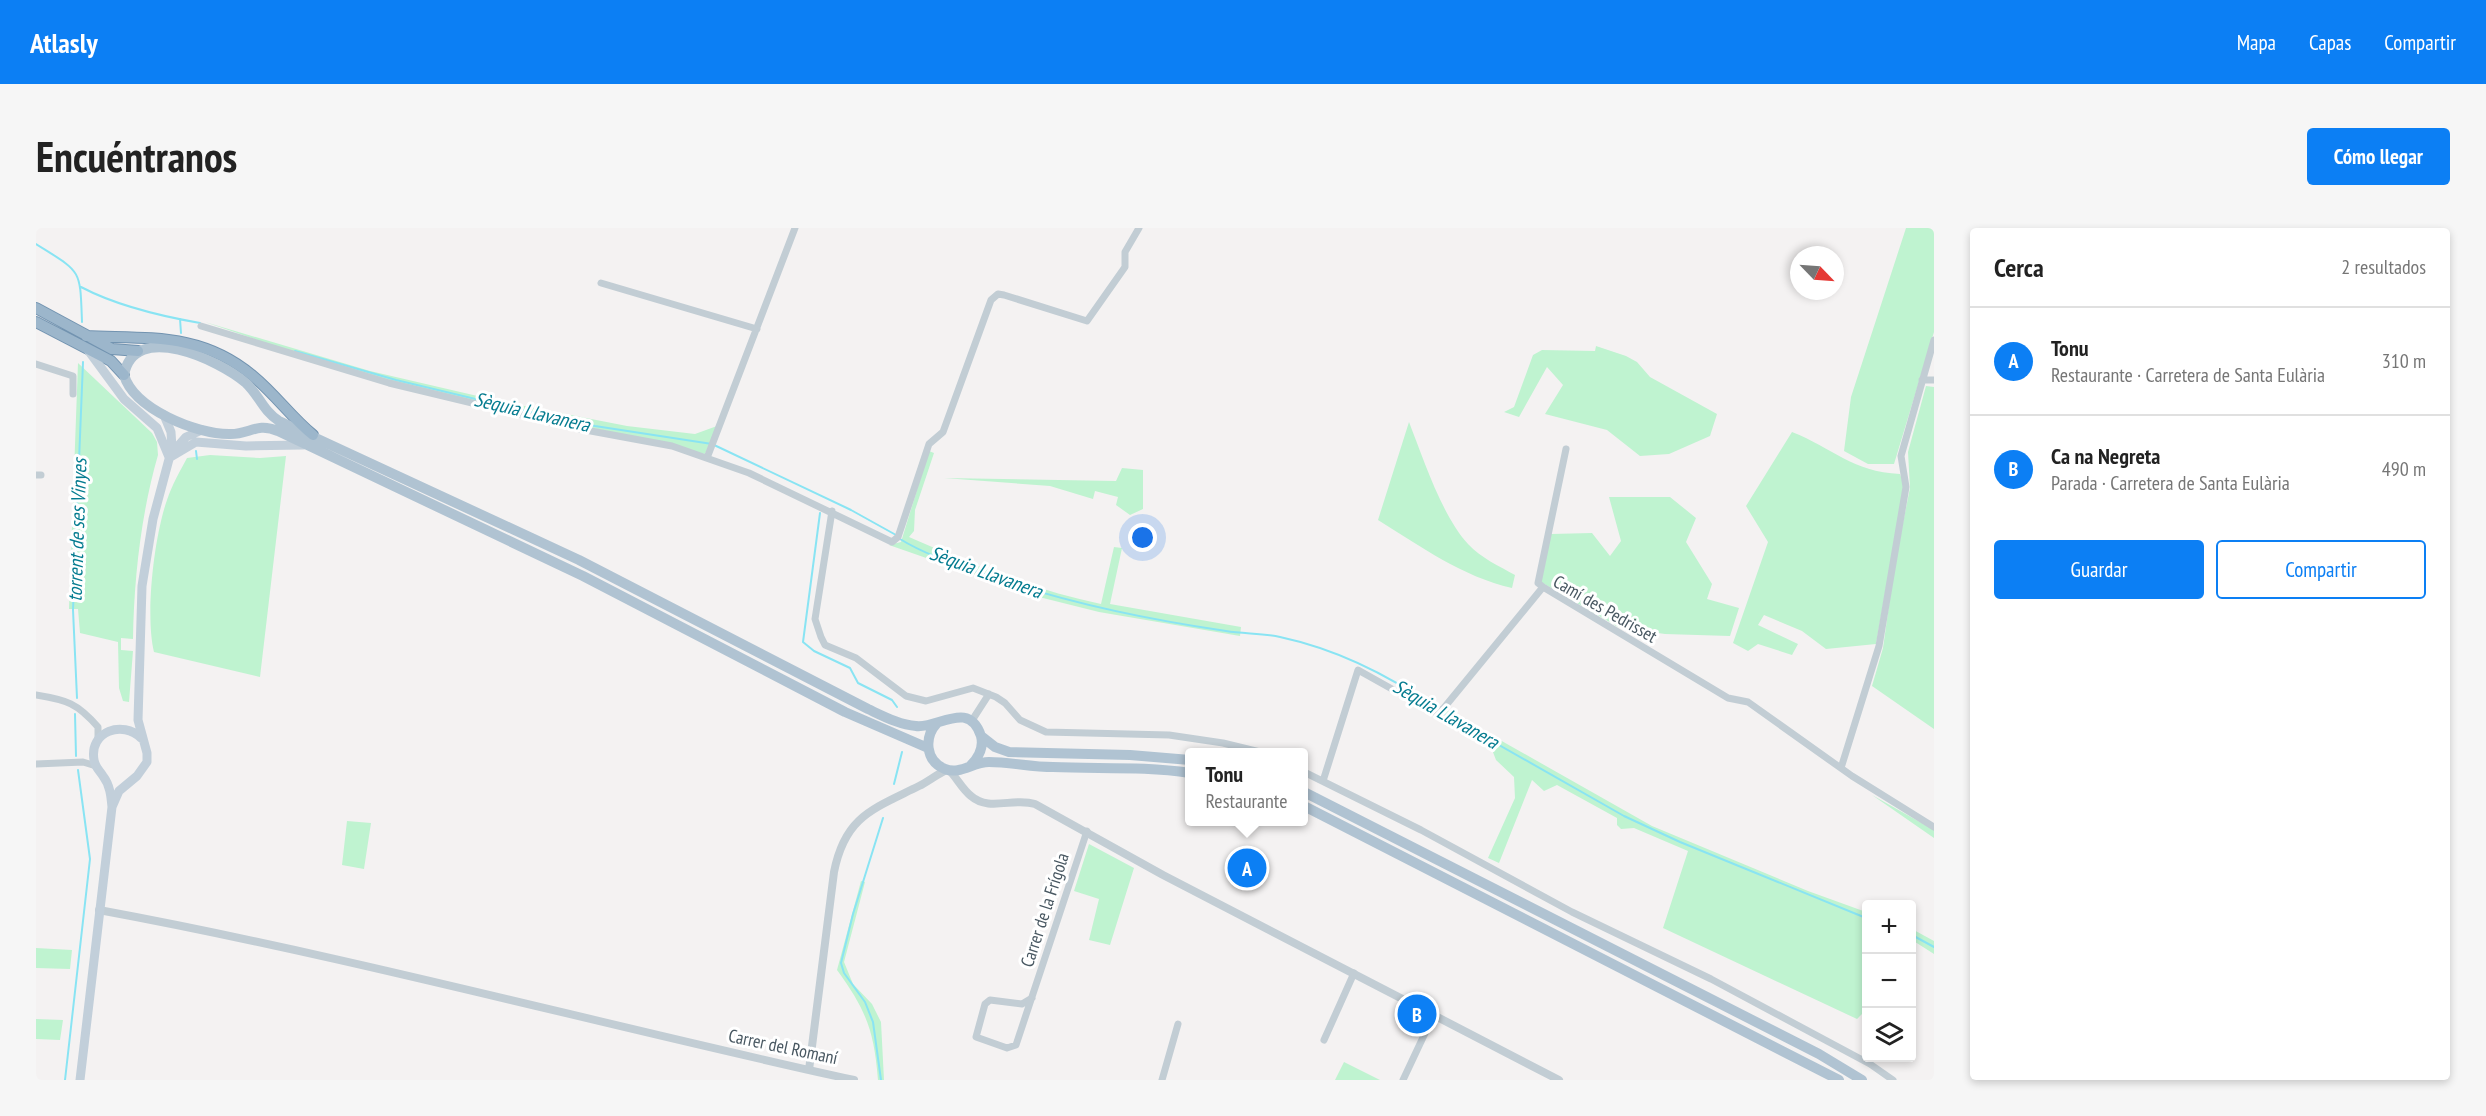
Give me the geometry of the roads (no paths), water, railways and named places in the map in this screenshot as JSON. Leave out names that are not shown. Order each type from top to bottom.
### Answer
[{"type":"highway","points":[[36,308],[112,349],[138,351]]},
{"type":"highway","points":[[36,322],[111,361],[124,375]]},
{"type":"highway","points":[[86,336],[157,337],[213,352],[251,374],[310,440]]},
{"type":"main road","points":[[928,748],[854,716],[583,576],[310,440],[279,421],[259,403],[254,391],[242,380],[204,359],[164,348],[146,348],[138,351],[127,362],[124,375],[132,392],[164,415],[202,430],[229,435],[249,428],[271,428],[310,440],[579,560],[868,709],[914,726],[937,723],[953,717],[971,722],[981,736],[995,747],[1009,752],[1130,755],[1185,760]]},
{"type":"main road","points":[[88,350],[124,399],[157,428],[170,458]]},
{"type":"main road","points":[[249,428],[257,417],[259,403]]},
{"type":"main road","points":[[141,738],[138,710],[141,621],[147,551],[170,458],[171,432],[164,415]]},
{"type":"main road","points":[[170,458],[180,441],[202,430]]},
{"type":"main road","points":[[170,458],[196,442],[246,446],[310,440]]},
{"type":"main road","points":[[80,1080],[112,807],[111,795],[104,776],[96,766],[94,751],[98,740],[138,710]]},
{"type":"main road","points":[[937,723],[929,736],[928,748],[933,759],[948,770],[992,762],[1032,767],[1130,768],[1185,773]]},
{"type":"main road","points":[[112,807],[119,791],[143,770],[147,762],[146,745],[136,732],[117,728]]},
{"type":"main road","points":[[969,767],[982,748],[981,736]]},
{"type":"main road","points":[[104,776],[112,781],[130,780]]},
{"type":"main road","points":[[1308,794],[1781,1035],[1862,1080]]},
{"type":"main road","points":[[1308,808],[1839,1080]]},
{"type":"street","points":[[707,458],[795,228]]},
{"type":"street","points":[[201,326],[389,383],[580,429],[672,446],[749,473],[832,511],[892,542],[898,537],[929,444],[943,432],[991,300],[998,294],[1004,295],[1087,321],[1125,267],[1125,252],[1139,228]]},
{"type":"street","points":[[601,283],[757,329]]},
{"type":"street","points":[[1841,768],[1879,646],[1906,486],[1901,456],[1934,340]]},
{"type":"street","points":[[36,364],[73,376],[73,394]]},
{"type":"street","points":[[1922,380],[1934,380]]},
{"type":"street","points":[[1544,587],[1538,583],[1566,449]]},
{"type":"street","points":[[832,511],[815,619],[825,645],[856,658],[881,675],[897,690],[916,700],[943,698],[965,688],[989,694],[1005,703],[1020,720],[1046,732],[1169,735],[1242,748]]},
{"type":"street","name":"Camí des Pedrisset","points":[[1323,781],[1358,670],[1433,712],[1443,709],[1544,587],[1728,698],[1748,702],[1902,809],[1934,827]]},
{"type":"street","points":[[971,722],[989,694]]},
{"type":"street","points":[[36,695],[60,699],[80,708],[98,727],[98,740]]},
{"type":"street","points":[[98,727],[117,728]]},
{"type":"street","points":[[83,762],[94,751]]},
{"type":"street","points":[[926,782],[933,759]]},
{"type":"street","points":[[36,764],[83,762],[96,766]]},
{"type":"street","points":[[963,787],[969,767]]},
{"type":"street","points":[[808,1070],[834,872],[841,844],[848,831],[867,813],[948,770],[971,796],[982,802],[1028,802],[1087,831],[1163,875],[1559,1080]]},
{"type":"street","points":[[1308,774],[1421,830],[1572,912],[1711,979],[1870,1064],[1893,1080]]},
{"type":"street","name":"Carrer de la Frígola","points":[[1032,998],[1022,1004],[990,1000],[986,1004],[976,1037],[1007,1048],[1016,1045],[1032,998],[1087,831]]},
{"type":"street","name":"Carrer del Romaní","points":[[99,910],[347,960],[704,1047],[854,1080]]},
{"type":"street","points":[[1324,1040],[1354,973]]},
{"type":"street","points":[[1403,1080],[1434,1014]]},
{"type":"street","points":[[1162,1080],[1178,1024]]},
{"type":"waterway","name":"torrent de ses Vinyes","points":[[36,244],[62,261],[76,274],[79,281],[82,322]]},
{"type":"waterway","name":"Sèquia Llavanera","points":[[81,287],[139,310],[200,323]]},
{"type":"waterway","points":[[180,319],[181,333]]},
{"type":"waterway","name":"Sèquia Llavanera","points":[[295,351],[396,380],[526,411],[595,426],[712,444],[851,510],[896,535]]},
{"type":"waterway","name":"torrent de ses Vinyes","points":[[77,698],[73,610],[83,362]]},
{"type":"waterway","points":[[196,451],[197,459]]},
{"type":"waterway","points":[[820,513],[803,642],[814,651],[850,668],[858,683],[892,700],[897,707]]},
{"type":"waterway","name":"Sèquia Llavanera","points":[[900,539],[952,563],[1073,601],[1165,621],[1274,636],[1301,642],[1362,665],[1436,708]]},
{"type":"waterway","name":"Sèquia Llavanera","points":[[1441,712],[1624,816],[1680,842],[1862,916]]},
{"type":"waterway","name":"torrent de ses Vinyes","points":[[75,714],[76,756]]},
{"type":"waterway","points":[[894,784],[902,752]]},
{"type":"waterway","name":"torrent de ses Vinyes","points":[[65,1080],[90,859],[78,770]]},
{"type":"waterway","points":[[881,1080],[873,1022],[865,1002],[844,973],[841,963],[853,914],[883,818]]},
{"type":"waterway","name":"Sèquia Llavanera","points":[[1916,937],[1934,947]]},
{"type":"place","name":"Tonu","points":[[1247,868]]},
{"type":"place","name":"Ca na Negreta","points":[[1417,1014]]}]
